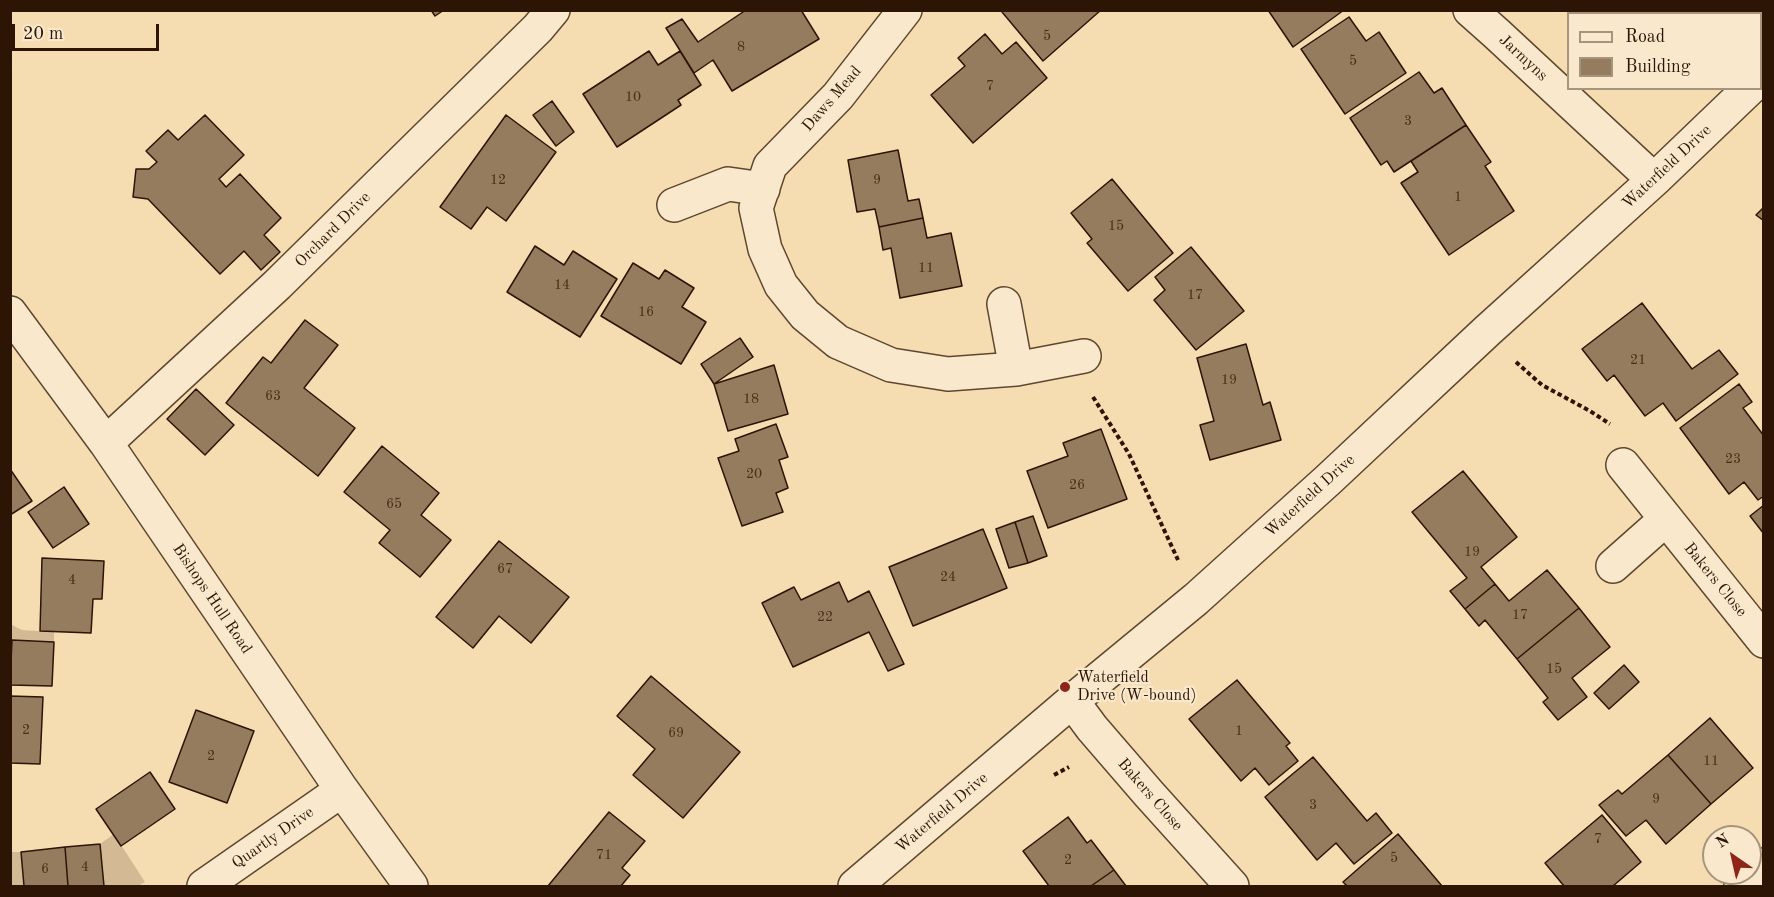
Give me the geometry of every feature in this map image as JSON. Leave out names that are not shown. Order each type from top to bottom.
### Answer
[{"type":"street","name":"Orchard Drive","points":[[106,443],[277,285],[538,28],[553,10]]},
{"type":"street","name":"Daws Mead","points":[[904,10],[838,96],[770,166],[756,208],[765,249],[780,285],[804,315],[838,342],[891,365],[948,374],[1016,369],[1077,357]]},
{"type":"street","name":"Jarmyns","points":[[1470,10],[1654,180]]},
{"type":"street","name":"Waterfield Drive","points":[[855,886],[1072,701],[1196,599],[1654,180],[1748,90]]},
{"type":"street","points":[[675,205],[728,184],[763,189]]},
{"type":"street","points":[[1004,304],[1016,369]]},
{"type":"street","name":"Bishops Hull Road","points":[[10,313],[106,443],[342,790],[411,886]]},
{"type":"street","name":"Bakers Close","points":[[1623,465],[1764,641]]},
{"type":"street","points":[[1613,566],[1666,519]]},
{"type":"street","name":"Bakers Close","points":[[1072,701],[1133,776],[1232,886]]},
{"type":"street","name":"Quartly Drive","points":[[204,886],[342,790]]},
{"type":"street","points":[[1741,886],[1764,865]]},
{"type":"path","points":[[1487,331],[1521,367],[1542,384],[1616,428],[1623,465]]},
{"type":"path","points":[[1077,357],[1129,454],[1196,599]]},
{"type":"shaded area","points":[[10,624],[22,630],[54,632],[54,642],[11,640]]},
{"type":"shaded area","points":[[114,834],[145,882],[138,886],[104,886],[100,844]]},
{"type":"shaded area","points":[[11,852],[21,852],[24,886],[11,886]]},
{"type":"building","points":[[431,10],[444,10],[435,16]]},
{"type":"building","points":[[746,10],[801,10],[819,39],[732,91],[713,60],[694,73],[666,28],[682,19],[698,42]]},
{"type":"building","points":[[1004,10],[1101,10],[1043,61],[1002,12]]},
{"type":"building","points":[[1268,10],[1344,10],[1293,47]]},
{"type":"building","points":[[1598,10],[1673,10],[1674,12],[1599,12]]},
{"type":"building","points":[[1349,17],[1366,41],[1379,32],[1406,73],[1345,114],[1301,49]]},
{"type":"building","points":[[985,34],[1002,54],[1016,42],[1047,78],[973,143],[931,95],[965,66],[958,58]]},
{"type":"building","points":[[649,51],[658,65],[680,51],[701,85],[678,100],[681,105],[617,147],[583,94]]},
{"type":"building","points":[[1419,72],[1434,93],[1442,88],[1466,125],[1394,172],[1387,161],[1381,165],[1350,118]]},
{"type":"building","points":[[552,101],[574,132],[556,146],[533,115]]},
{"type":"building","points":[[205,115],[244,155],[219,179],[226,187],[240,174],[281,218],[264,235],[280,252],[261,270],[244,251],[220,274],[148,199],[133,197],[136,169],[149,169],[157,162],[146,151],[168,130],[178,140]]},
{"type":"building","points":[[506,115],[556,152],[506,221],[487,207],[471,229],[440,207]]},
{"type":"building","points":[[1466,125],[1491,162],[1485,166],[1514,211],[1449,255],[1401,183],[1418,172],[1411,161]]},
{"type":"building","points":[[898,150],[908,201],[919,199],[923,218],[879,227],[875,209],[857,212],[848,160]]},
{"type":"building","points":[[1112,179],[1173,253],[1128,291],[1087,243],[1092,239],[1071,213]]},
{"type":"building","points":[[1764,207],[1764,221],[1756,215]]},
{"type":"building","points":[[923,218],[927,238],[951,233],[962,286],[900,298],[891,248],[883,250],[879,227]]},
{"type":"building","points":[[535,246],[564,265],[573,251],[617,279],[580,337],[507,292]]},
{"type":"building","points":[[1191,247],[1244,311],[1196,350],[1154,300],[1165,290],[1155,277]]},
{"type":"building","points":[[633,263],[659,279],[665,270],[694,288],[682,307],[706,322],[681,364],[601,316]]},
{"type":"building","points":[[1642,303],[1692,369],[1719,350],[1738,374],[1676,421],[1663,403],[1645,416],[1614,375],[1607,381],[1582,349]]},
{"type":"building","points":[[305,320],[338,345],[304,388],[355,428],[318,476],[226,403],[263,357],[271,363]]},
{"type":"building","points":[[740,338],[753,357],[714,384],[701,364]]},
{"type":"building","points":[[1246,344],[1263,405],[1270,402],[1281,440],[1210,460],[1200,425],[1214,421],[1197,358]]},
{"type":"building","points":[[774,365],[788,414],[728,431],[714,384]]},
{"type":"building","points":[[1739,384],[1752,402],[1743,408],[1764,436],[1764,496],[1758,500],[1744,482],[1729,494],[1680,428]]},
{"type":"building","points":[[196,389],[234,425],[205,455],[167,419]]},
{"type":"building","points":[[776,424],[788,457],[779,460],[788,488],[776,493],[783,512],[742,526],[718,458],[739,451],[735,439]]},
{"type":"building","points":[[1101,429],[1127,499],[1048,528],[1027,471],[1068,456],[1063,443]]},
{"type":"building","points":[[382,446],[439,493],[421,515],[451,540],[420,577],[379,543],[390,530],[344,492]]},
{"type":"building","points":[[10,469],[32,501],[10,515]]},
{"type":"building","points":[[1463,471],[1517,537],[1481,567],[1495,584],[1465,609],[1450,591],[1467,578],[1412,512]]},
{"type":"building","points":[[64,487],[89,524],[53,548],[28,512]]},
{"type":"building","points":[[1764,505],[1764,534],[1750,516]]},
{"type":"building","points":[[1033,516],[1047,556],[1028,563],[1015,522]]},
{"type":"building","points":[[1015,522],[1028,563],[1009,568],[996,529]]},
{"type":"building","points":[[983,529],[1007,588],[913,626],[889,567]]},
{"type":"building","points":[[499,541],[569,597],[531,643],[499,616],[473,648],[436,617]]},
{"type":"building","points":[[42,558],[104,561],[102,599],[93,599],[91,633],[40,631]]},
{"type":"building","points":[[1547,570],[1579,608],[1517,659],[1485,620],[1479,626],[1465,609],[1495,584],[1509,601]]},
{"type":"building","points":[[839,582],[848,602],[869,591],[904,664],[888,671],[869,632],[793,667],[762,603],[794,587],[801,600]]},
{"type":"building","points":[[1579,608],[1610,647],[1572,678],[1587,697],[1558,720],[1543,702],[1548,698],[1517,659]]},
{"type":"building","points":[[12,640],[54,642],[52,686],[10,685]]},
{"type":"building","points":[[1624,665],[1639,682],[1609,709],[1594,693]]},
{"type":"building","points":[[651,676],[740,752],[683,818],[633,775],[655,749],[617,716]]},
{"type":"building","points":[[1237,680],[1290,743],[1286,746],[1298,761],[1269,785],[1255,768],[1241,781],[1189,719]]},
{"type":"building","points":[[10,696],[43,697],[40,764],[10,763]]},
{"type":"building","points":[[196,710],[254,731],[227,803],[169,782]]},
{"type":"building","points":[[1710,718],[1753,768],[1711,804],[1668,755]]},
{"type":"building","points":[[1668,755],[1711,804],[1666,844],[1646,820],[1626,836],[1599,805],[1618,790],[1622,794]]},
{"type":"building","points":[[1313,757],[1367,821],[1376,813],[1392,833],[1354,864],[1336,843],[1317,860],[1265,797]]},
{"type":"building","points":[[150,772],[175,809],[121,846],[96,809]]},
{"type":"building","points":[[609,812],[645,841],[622,868],[630,875],[621,886],[548,886]]},
{"type":"building","points":[[1602,815],[1641,862],[1613,886],[1564,886],[1545,863]]},
{"type":"building","points":[[1068,817],[1087,843],[1091,840],[1114,870],[1091,886],[1049,886],[1023,851]]},
{"type":"building","points":[[1398,834],[1442,886],[1347,886],[1343,882]]},
{"type":"building","points":[[100,844],[104,886],[68,886],[65,847]]},
{"type":"building","points":[[65,847],[68,886],[24,886],[21,852]]},
{"type":"building","points":[[1114,870],[1126,886],[1091,886]]},
{"type":"place","name":"Waterfield Drive (W-bound)","points":[[1065,687]]}]
